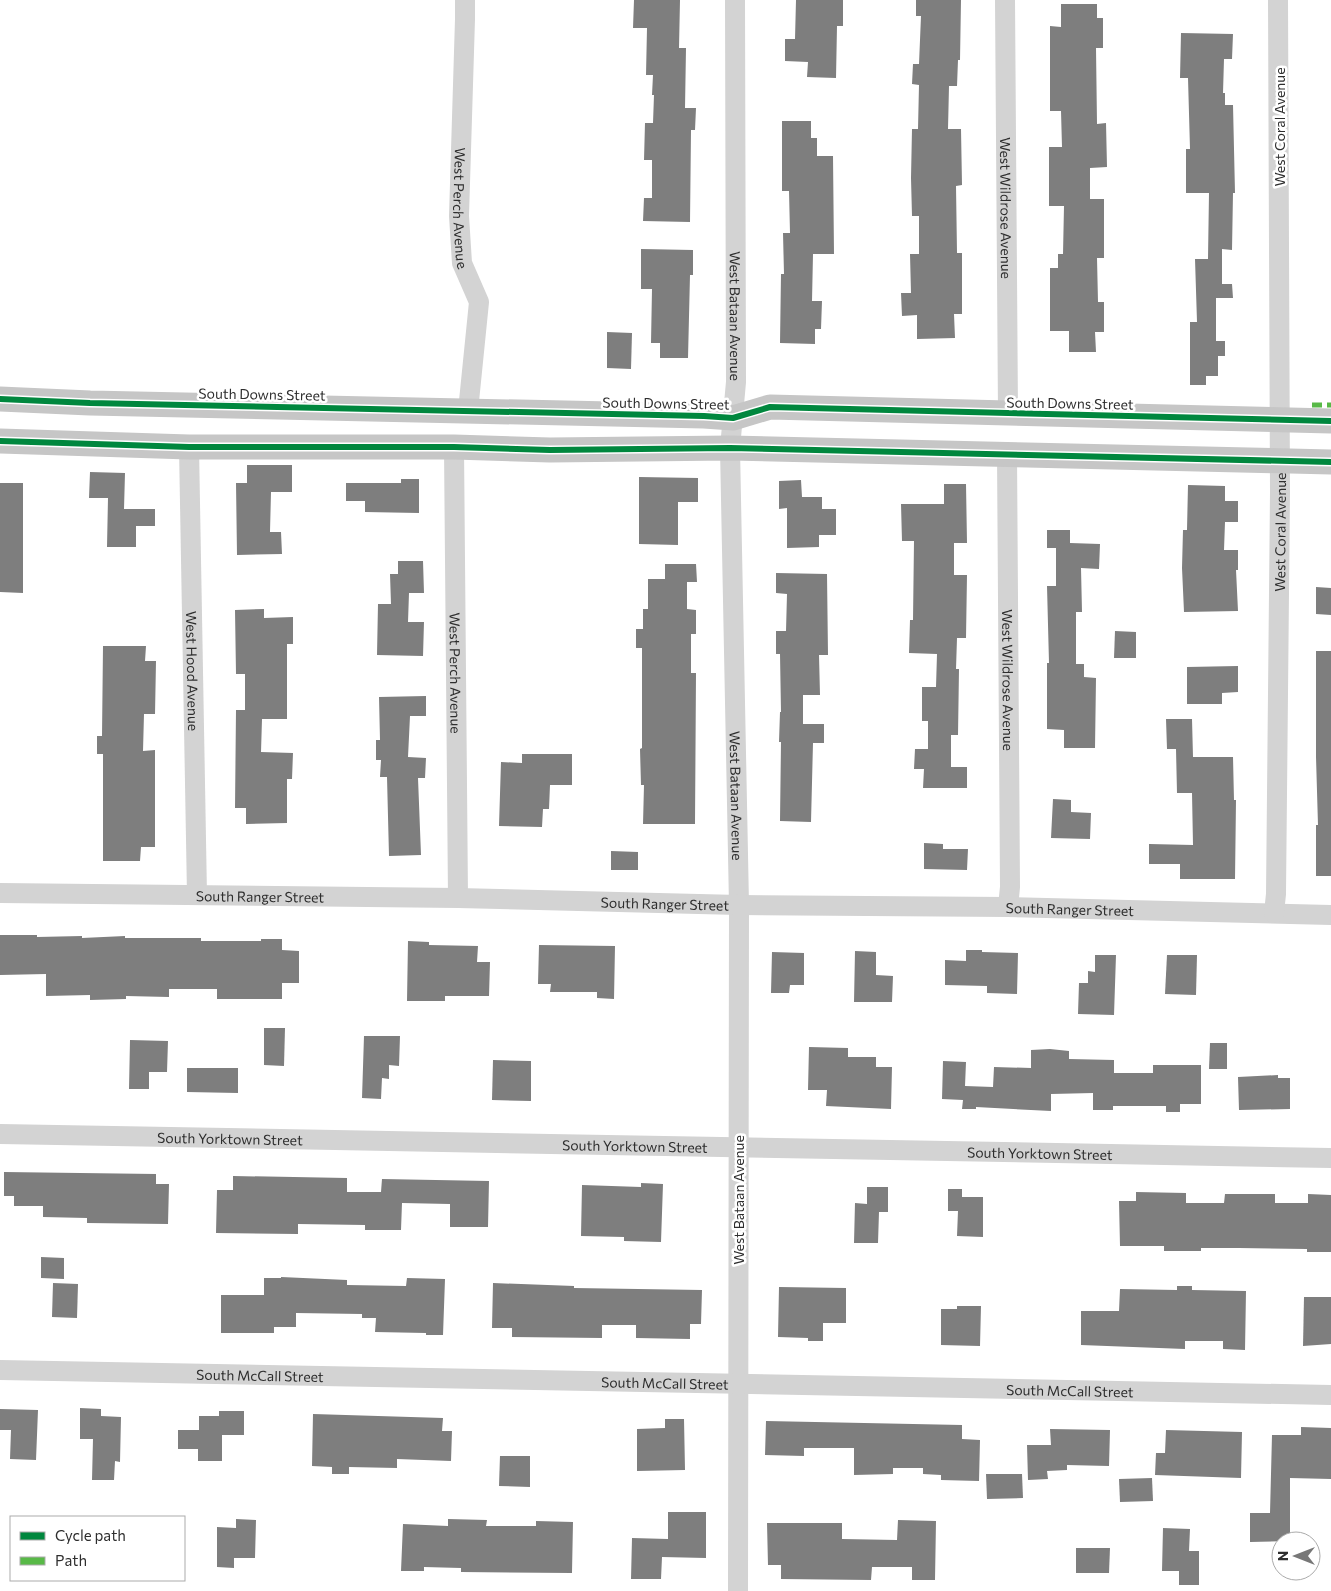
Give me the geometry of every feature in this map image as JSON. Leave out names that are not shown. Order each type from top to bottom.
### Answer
[{"type":"main road","name":"South Downs Street","points":[[0,399],[90,403],[733,418],[770,407],[1331,421]]},
{"type":"main road","points":[[0,442],[189,447],[550,450],[730,448],[1331,462]]},
{"type":"street","name":"West Perch Avenue","points":[[464,0],[465,19],[458,216],[462,263],[479,302],[468,411]]},
{"type":"street","name":"West Bataan Avenue","points":[[735,0],[736,382],[730,448],[739,905],[738,1591]]},
{"type":"street","name":"West Wildrose Avenue","points":[[1005,0],[1008,414]]},
{"type":"street","name":"West Coral Avenue","points":[[1274,913],[1276,894],[1280,461],[1278,0]]},
{"type":"street","name":"West Hood Avenue","points":[[189,447],[197,894]]},
{"type":"street","name":"West Perch Avenue","points":[[454,448],[458,898]]},
{"type":"street","name":"West Wildrose Avenue","points":[[1008,454],[1010,868],[1008,908]]},
{"type":"street","name":"South Ranger Street","points":[[0,893],[458,898],[739,905],[1008,908],[1331,915]]},
{"type":"street","name":"South Yorktown Street","points":[[0,1134],[1331,1158]]},
{"type":"street","name":"South McCall Street","points":[[0,1370],[1331,1395]]},
{"type":"building","points":[[634,0],[680,0],[679,48],[686,48],[685,108],[696,108],[695,130],[691,130],[690,222],[643,221],[644,198],[652,198],[652,160],[644,160],[645,123],[653,123],[654,95],[652,95],[653,75],[646,75],[647,28],[633,28]]},
{"type":"building","points":[[796,0],[843,0],[843,26],[837,26],[836,78],[807,77],[808,62],[785,61],[785,39],[795,39]]},
{"type":"building","points":[[916,0],[961,0],[960,60],[958,60],[957,86],[949,86],[948,129],[961,129],[962,185],[956,186],[957,253],[962,253],[962,314],[954,314],[955,338],[917,339],[917,315],[902,316],[901,293],[911,293],[910,254],[919,254],[919,216],[912,216],[911,178],[912,129],[918,129],[919,85],[912,84],[913,64],[919,64],[921,16],[916,16]]},
{"type":"building","points":[[1061,4],[1097,4],[1097,18],[1103,18],[1103,48],[1096,48],[1097,124],[1106,123],[1107,167],[1090,168],[1090,199],[1104,199],[1104,258],[1097,258],[1098,302],[1104,302],[1104,332],[1095,332],[1096,352],[1069,352],[1069,331],[1050,331],[1050,268],[1058,268],[1058,254],[1063,254],[1064,206],[1049,206],[1049,147],[1062,147],[1061,111],[1050,111],[1050,26],[1061,27]]},
{"type":"building","points":[[1181,33],[1233,34],[1232,59],[1224,59],[1223,93],[1225,93],[1225,105],[1233,105],[1235,193],[1233,193],[1232,250],[1222,249],[1222,284],[1232,284],[1233,298],[1216,298],[1216,341],[1225,341],[1225,356],[1218,356],[1218,376],[1206,376],[1206,385],[1190,385],[1190,322],[1197,322],[1195,259],[1208,259],[1209,193],[1186,193],[1186,149],[1190,149],[1188,78],[1180,78]]},
{"type":"building","points":[[782,121],[811,121],[811,138],[817,138],[817,156],[833,156],[834,254],[813,254],[812,301],[822,301],[821,329],[815,329],[815,344],[780,343],[781,274],[784,274],[783,233],[790,233],[789,191],[782,191]]},
{"type":"building","points":[[641,249],[693,250],[693,275],[690,275],[688,358],[660,358],[660,343],[651,343],[652,289],[641,289]]},
{"type":"building","points":[[607,332],[632,333],[631,369],[607,368]]},
{"type":"building","points":[[247,465],[292,465],[292,492],[271,492],[270,532],[281,532],[282,554],[237,555],[236,483],[247,483]]},
{"type":"building","points":[[90,472],[125,473],[124,509],[155,509],[155,526],[136,526],[136,547],[107,547],[108,498],[89,498]]},
{"type":"building","points":[[639,477],[698,478],[698,502],[678,502],[678,545],[639,544]]},
{"type":"building","points":[[401,479],[419,479],[419,513],[365,512],[365,501],[346,501],[346,483],[401,483]]},
{"type":"building","points":[[801,480],[802,497],[822,497],[822,509],[836,509],[836,535],[819,535],[819,547],[787,548],[787,508],[779,509],[779,481]]},
{"type":"building","points":[[0,483],[23,483],[23,593],[0,592]]},
{"type":"building","points":[[944,484],[966,484],[967,543],[954,543],[954,575],[967,575],[966,638],[957,638],[956,669],[959,669],[958,735],[951,735],[951,767],[967,767],[967,788],[923,788],[924,769],[914,769],[915,749],[928,749],[928,721],[922,721],[922,687],[936,687],[937,654],[909,653],[910,620],[913,620],[914,541],[902,541],[901,504],[944,504]]},
{"type":"building","points":[[1188,485],[1225,486],[1225,501],[1238,501],[1238,522],[1225,522],[1224,550],[1238,550],[1238,570],[1236,570],[1238,611],[1184,612],[1183,530],[1187,530]]},
{"type":"building","points":[[1047,530],[1070,530],[1070,543],[1100,544],[1099,569],[1081,568],[1082,612],[1076,612],[1076,664],[1084,664],[1084,677],[1096,678],[1095,748],[1064,748],[1064,730],[1047,729],[1047,663],[1049,663],[1047,586],[1056,586],[1056,548],[1047,548]]},
{"type":"building","points":[[398,561],[423,561],[424,593],[409,593],[408,622],[424,622],[423,656],[377,655],[378,604],[391,604],[390,574],[398,574]]},
{"type":"building","points":[[665,564],[696,564],[697,582],[687,582],[687,609],[696,610],[696,634],[691,634],[691,673],[696,673],[695,824],[643,824],[644,785],[641,785],[640,749],[642,748],[642,648],[636,648],[636,629],[643,629],[643,609],[648,609],[648,579],[665,579]]},
{"type":"building","points":[[776,573],[827,574],[828,655],[819,655],[820,695],[803,695],[803,724],[824,724],[824,743],[813,743],[811,822],[780,821],[780,654],[776,654],[776,631],[786,631],[787,594],[776,593]]},
{"type":"building","points":[[1316,587],[1331,588],[1331,615],[1316,614]]},
{"type":"building","points":[[264,609],[264,618],[293,617],[293,644],[287,644],[287,719],[262,719],[261,752],[293,753],[292,779],[287,779],[287,823],[246,824],[246,808],[235,808],[236,710],[245,710],[245,674],[236,674],[235,610]]},
{"type":"building","points":[[1115,631],[1136,632],[1136,658],[1114,658]]},
{"type":"building","points":[[103,646],[146,646],[145,661],[156,661],[155,714],[144,714],[143,751],[155,750],[155,847],[141,847],[140,861],[103,861],[103,754],[97,754],[97,736],[102,736]]},
{"type":"building","points":[[1316,651],[1331,651],[1331,876],[1316,876],[1316,825],[1318,825]]},
{"type":"building","points":[[1238,666],[1238,692],[1222,693],[1222,704],[1187,704],[1187,667]]},
{"type":"building","points":[[426,696],[426,716],[410,716],[408,757],[426,758],[425,778],[418,778],[421,855],[389,856],[387,777],[380,777],[381,760],[376,760],[376,740],[380,740],[379,697]]},
{"type":"building","points":[[1166,719],[1192,719],[1193,757],[1233,757],[1234,800],[1236,800],[1235,879],[1180,879],[1180,864],[1149,864],[1149,844],[1193,845],[1192,793],[1177,793],[1176,749],[1167,749]]},
{"type":"building","points":[[522,754],[572,754],[572,785],[550,785],[549,809],[543,809],[542,827],[499,826],[501,762],[522,763]]},
{"type":"building","points":[[1053,799],[1071,800],[1071,812],[1091,813],[1090,839],[1051,838]]},
{"type":"building","points":[[924,843],[943,844],[943,849],[968,849],[967,870],[924,869]]},
{"type":"building","points":[[611,851],[638,852],[638,870],[611,870]]},
{"type":"building","points":[[0,935],[37,935],[37,937],[82,936],[82,938],[125,936],[125,938],[201,938],[201,941],[282,939],[282,950],[299,951],[299,983],[282,983],[282,999],[217,999],[217,989],[169,989],[169,997],[126,996],[126,999],[90,1000],[90,995],[46,996],[46,974],[0,975]]},
{"type":"building","points":[[408,941],[429,942],[429,945],[478,946],[477,962],[490,962],[489,996],[445,996],[445,1001],[407,1001]]},
{"type":"building","points":[[539,945],[615,946],[614,999],[597,998],[597,992],[550,992],[551,984],[538,984]]},
{"type":"building","points":[[966,950],[1018,953],[1017,994],[987,993],[987,986],[945,985],[945,960],[966,961]]},
{"type":"building","points":[[855,951],[876,952],[876,975],[893,976],[892,1002],[854,1002]]},
{"type":"building","points":[[772,952],[804,953],[804,985],[790,985],[789,993],[771,993]]},
{"type":"building","points":[[1095,955],[1116,955],[1114,1015],[1078,1014],[1079,983],[1088,983],[1088,971],[1095,972]]},
{"type":"building","points":[[1167,955],[1197,955],[1196,995],[1165,994]]},
{"type":"building","points":[[264,1028],[285,1028],[284,1066],[264,1065]]},
{"type":"building","points":[[364,1036],[400,1036],[399,1066],[389,1065],[389,1079],[382,1078],[381,1099],[362,1098]]},
{"type":"building","points":[[130,1040],[168,1041],[167,1072],[149,1072],[149,1089],[129,1089]]},
{"type":"building","points":[[1210,1043],[1227,1043],[1227,1069],[1209,1069]]},
{"type":"building","points":[[809,1047],[848,1048],[848,1057],[876,1057],[876,1067],[892,1067],[891,1109],[826,1106],[827,1090],[808,1090]]},
{"type":"building","points":[[1031,1050],[1069,1051],[1069,1059],[1114,1060],[1114,1073],[1153,1073],[1153,1065],[1201,1065],[1201,1104],[1180,1104],[1180,1112],[1166,1112],[1166,1106],[1113,1106],[1113,1110],[1093,1110],[1093,1093],[1051,1094],[1051,1111],[976,1107],[976,1109],[962,1109],[963,1100],[942,1099],[943,1061],[966,1062],[965,1086],[993,1087],[994,1067],[1031,1068]]},
{"type":"building","points":[[493,1060],[531,1061],[531,1101],[492,1100]]},
{"type":"building","points":[[187,1068],[238,1068],[238,1093],[187,1092]]},
{"type":"building","points":[[1278,1075],[1278,1078],[1290,1078],[1290,1109],[1239,1110],[1238,1077]]},
{"type":"building","points":[[4,1172],[156,1174],[156,1184],[169,1184],[168,1224],[87,1223],[87,1218],[43,1217],[43,1206],[14,1206],[14,1196],[4,1196]]},
{"type":"building","points":[[233,1176],[347,1178],[347,1192],[381,1192],[382,1179],[489,1181],[488,1227],[450,1227],[450,1204],[402,1203],[401,1230],[365,1230],[365,1225],[298,1224],[298,1234],[216,1233],[217,1190],[233,1190]]},
{"type":"building","points":[[641,1183],[663,1184],[661,1242],[624,1241],[624,1237],[581,1236],[582,1185],[641,1187]]},
{"type":"building","points":[[867,1187],[888,1187],[888,1212],[879,1212],[878,1243],[854,1243],[855,1203],[867,1204]]},
{"type":"building","points":[[948,1189],[962,1189],[962,1197],[983,1197],[983,1237],[957,1236],[958,1211],[948,1211]]},
{"type":"building","points":[[1136,1192],[1186,1193],[1186,1203],[1224,1203],[1225,1194],[1275,1194],[1275,1203],[1308,1203],[1308,1194],[1331,1195],[1331,1252],[1307,1252],[1307,1249],[1239,1248],[1201,1248],[1201,1251],[1164,1251],[1164,1246],[1120,1246],[1119,1201],[1136,1201]]},
{"type":"building","points":[[41,1257],[64,1258],[64,1279],[41,1278]]},
{"type":"building","points":[[264,1278],[347,1280],[347,1285],[406,1286],[407,1278],[445,1279],[443,1335],[375,1332],[376,1318],[362,1318],[362,1314],[296,1313],[296,1327],[274,1327],[274,1333],[221,1333],[221,1295],[264,1295]]},
{"type":"building","points":[[53,1283],[78,1284],[77,1318],[52,1317]]},
{"type":"building","points":[[493,1283],[574,1286],[574,1288],[702,1290],[701,1324],[690,1324],[690,1339],[636,1338],[636,1325],[602,1325],[602,1338],[512,1337],[512,1328],[492,1328]]},
{"type":"building","points":[[1177,1286],[1192,1286],[1192,1290],[1246,1291],[1245,1350],[1223,1349],[1223,1341],[1185,1341],[1185,1349],[1081,1345],[1081,1311],[1119,1311],[1120,1289],[1177,1290]]},
{"type":"building","points":[[779,1287],[846,1288],[846,1323],[823,1323],[823,1341],[808,1341],[808,1338],[778,1337]]},
{"type":"building","points":[[1304,1297],[1331,1297],[1331,1344],[1303,1346]]},
{"type":"building","points":[[957,1306],[981,1306],[980,1346],[941,1345],[941,1309],[957,1309]]},
{"type":"building","points":[[80,1408],[101,1409],[101,1416],[121,1417],[120,1462],[115,1461],[114,1480],[92,1480],[93,1439],[80,1439]]},
{"type":"building","points":[[0,1409],[38,1410],[36,1460],[10,1459],[11,1430],[0,1430]]},
{"type":"building","points":[[219,1411],[244,1411],[244,1435],[222,1435],[222,1461],[198,1461],[198,1449],[178,1449],[178,1430],[199,1430],[199,1416],[219,1416]]},
{"type":"building","points":[[313,1414],[443,1418],[442,1431],[452,1431],[451,1461],[397,1459],[397,1468],[349,1467],[349,1474],[332,1474],[332,1467],[312,1466]]},
{"type":"building","points":[[665,1419],[684,1419],[685,1470],[637,1471],[637,1429],[665,1428]]},
{"type":"building","points":[[766,1421],[962,1425],[962,1439],[980,1440],[979,1481],[941,1480],[941,1475],[923,1474],[923,1468],[893,1468],[893,1474],[854,1475],[854,1448],[804,1448],[804,1456],[765,1455]]},
{"type":"building","points":[[1301,1427],[1331,1428],[1331,1479],[1290,1478],[1290,1531],[1271,1531],[1271,1541],[1250,1542],[1250,1513],[1270,1513],[1272,1435],[1301,1435]]},
{"type":"building","points":[[1050,1429],[1110,1430],[1109,1466],[1067,1465],[1067,1470],[1047,1471],[1048,1479],[1028,1480],[1027,1445],[1051,1445]]},
{"type":"building","points":[[1166,1430],[1242,1432],[1241,1478],[1155,1475],[1156,1453],[1165,1453]]},
{"type":"building","points":[[500,1456],[530,1456],[530,1487],[499,1486]]},
{"type":"building","points":[[986,1474],[1022,1474],[1023,1498],[987,1499]]},
{"type":"building","points":[[1152,1478],[1153,1501],[1120,1502],[1119,1479]]},
{"type":"building","points":[[668,1512],[706,1512],[706,1558],[662,1557],[661,1579],[631,1579],[632,1538],[668,1539]]},
{"type":"building","points":[[236,1519],[256,1520],[255,1558],[234,1558],[234,1568],[217,1567],[217,1527],[236,1528]]},
{"type":"building","points":[[448,1519],[487,1520],[486,1526],[536,1526],[536,1521],[573,1522],[572,1573],[461,1572],[461,1568],[424,1567],[424,1571],[401,1571],[403,1524],[448,1526]]},
{"type":"building","points":[[898,1520],[936,1521],[935,1580],[912,1580],[912,1567],[872,1567],[871,1580],[781,1579],[781,1565],[768,1565],[767,1523],[842,1523],[842,1539],[897,1540]]},
{"type":"building","points":[[1163,1528],[1190,1529],[1189,1551],[1199,1551],[1199,1585],[1179,1585],[1179,1571],[1162,1571]]},
{"type":"building","points":[[1076,1548],[1110,1548],[1109,1573],[1076,1573]]},
{"type":"marked path","points":[[1312,405],[1331,405]]},
{"type":"cycle path","points":[[0,399],[90,403],[733,418],[770,407],[1331,421]]},
{"type":"cycle path","points":[[0,441],[189,447],[454,447],[550,450],[730,448],[1331,462]]}]
